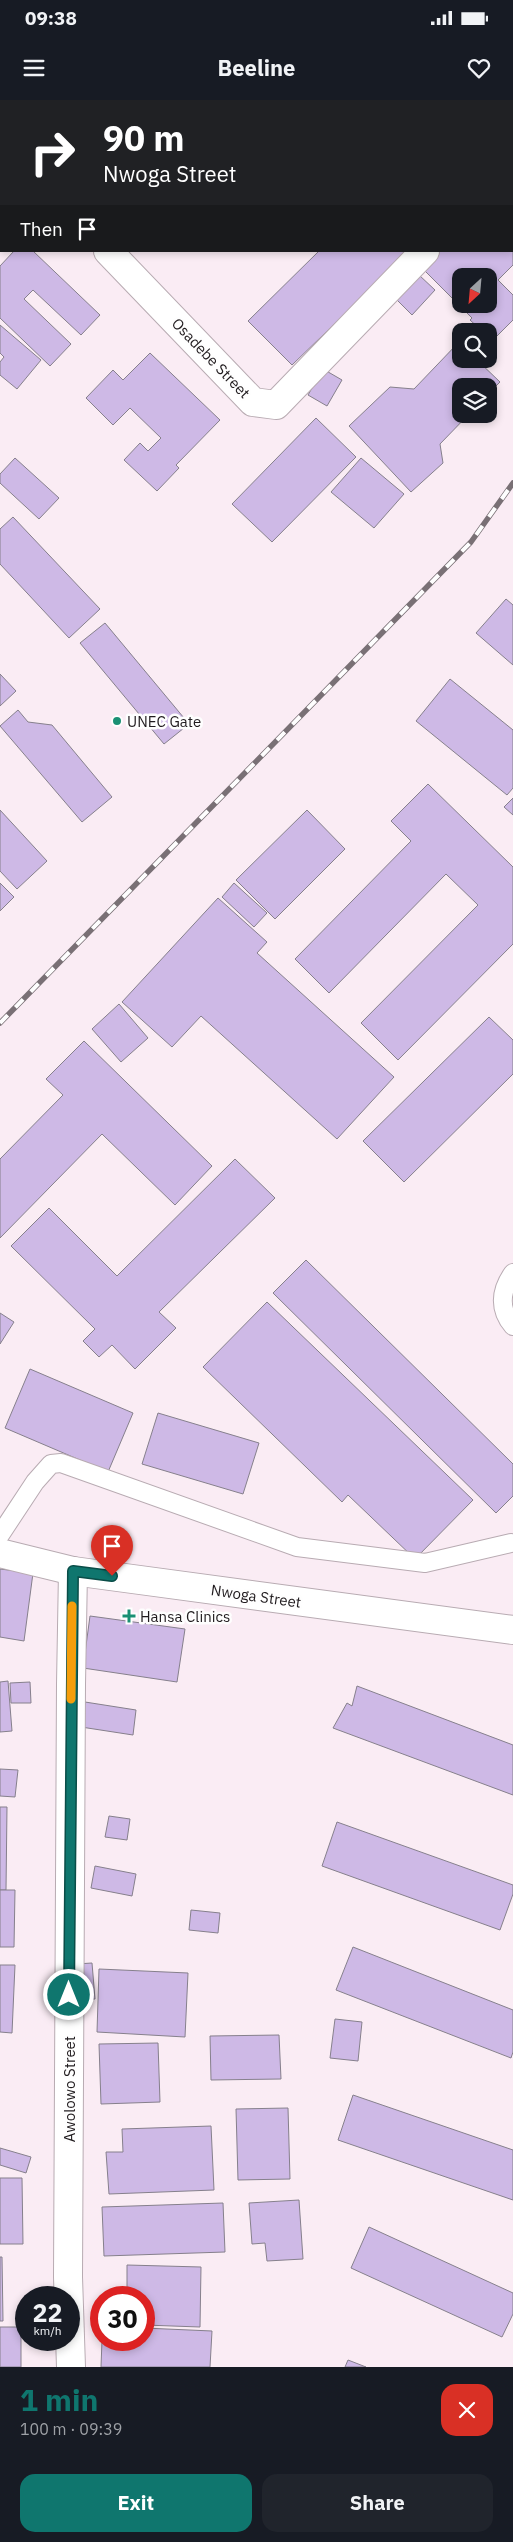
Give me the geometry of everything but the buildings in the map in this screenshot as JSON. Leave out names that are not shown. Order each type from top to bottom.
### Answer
[{"type":"street","name":"Osadebe Street","points":[[109,252],[253,402],[276,405],[423,252]]},
{"type":"street","name":"Nwoga Street","points":[[0,1553],[73,1571],[513,1630]]},
{"type":"street","name":"Awolowo Street","points":[[71,2367],[68,2257],[73,1571]]},
{"type":"lane","points":[[513,1273],[502,1299],[505,1317],[513,1326]]},
{"type":"lane","points":[[0,1535],[35,1482],[51,1464],[61,1463],[297,1546],[425,1563],[511,1543]]},
{"type":"railway","points":[[0,1023],[471,542],[513,483]]},
{"type":"slow traffic","points":[[71,1699],[72,1606]]},
{"type":"place","name":"UNEC Gate","points":[[117,721]]},
{"type":"place","name":"Hansa Clinics","points":[[129,1616]]},
{"type":"route","points":[[69,1995],[73,1571],[112,1576]]}]
